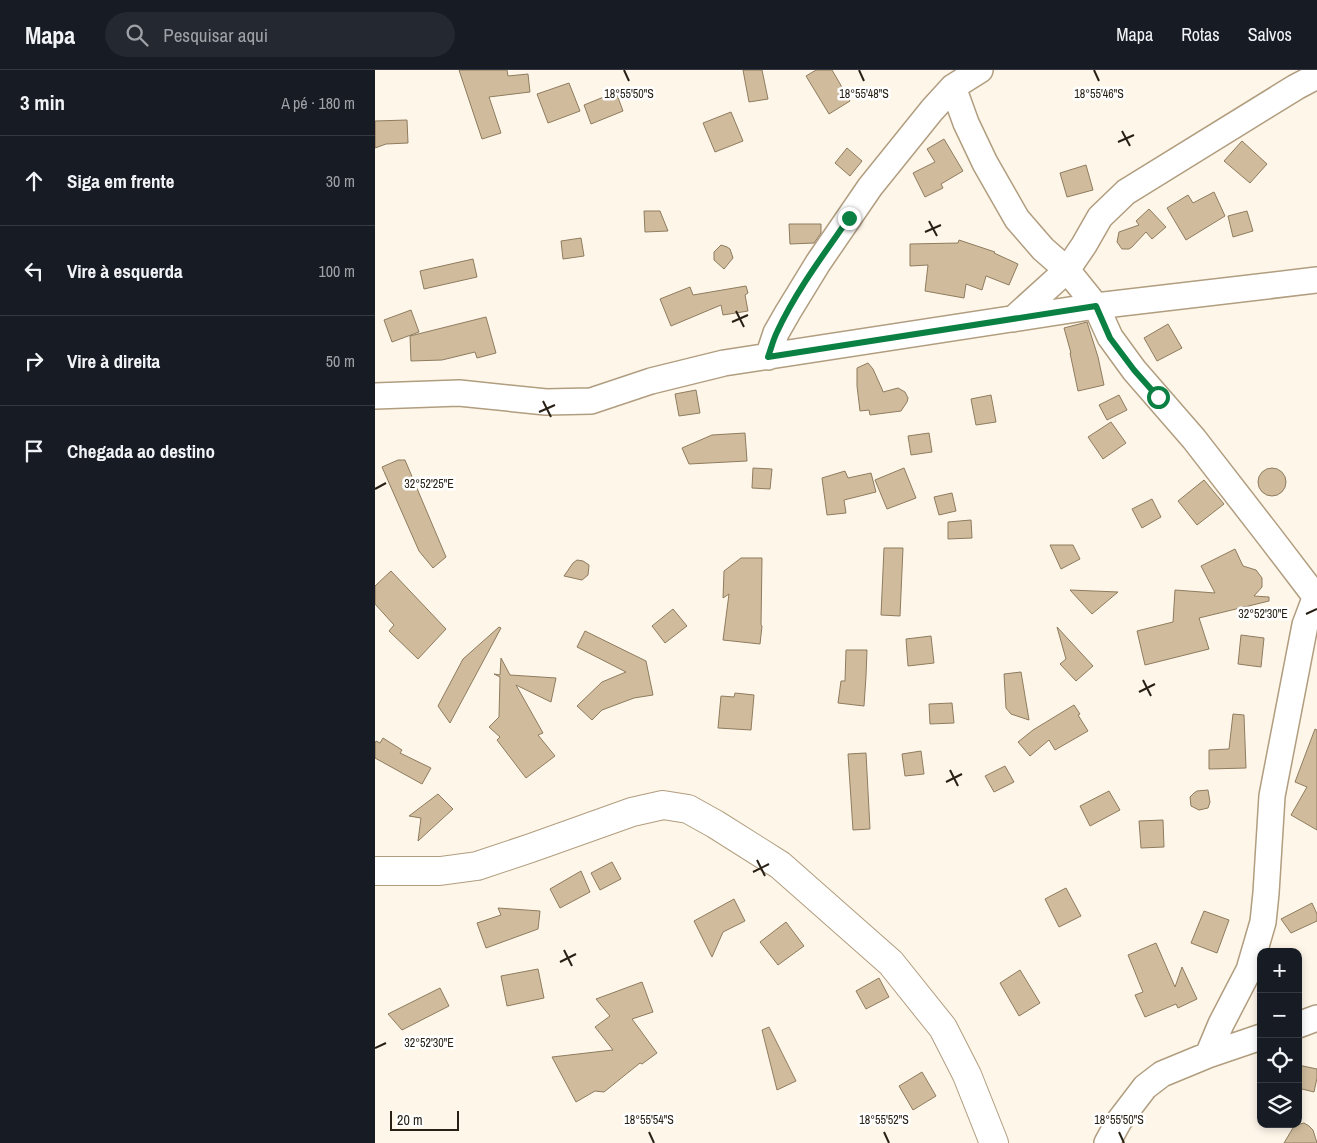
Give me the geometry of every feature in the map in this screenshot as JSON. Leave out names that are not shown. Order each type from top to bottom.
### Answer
[{"type":"street","points":[[768,357],[776,333],[788,312],[818,263],[870,187],[953,87],[980,70]]},
{"type":"street","points":[[1013,319],[1067,270],[1100,217],[1126,192],[1317,76]]},
{"type":"street","points":[[953,87],[969,131],[1017,219],[1043,249],[1067,270],[1096,306],[1110,338],[1134,370],[1194,439],[1316,594],[1305,625],[1272,796],[1263,922],[1249,970],[1221,1024],[1208,1055]]},
{"type":"street","points":[[375,396],[459,393],[546,402],[591,401],[651,381],[724,363],[1096,306],[1317,280]]},
{"type":"street","points":[[375,871],[440,871],[477,866],[632,812],[663,805],[688,809],[780,865],[891,963],[943,1028],[967,1075],[994,1143]]},
{"type":"street","points":[[1302,1023],[1317,1018]]},
{"type":"street","points":[[1107,1143],[1119,1120],[1145,1087],[1162,1074],[1208,1055],[1258,1038]]},
{"type":"building","points":[[459,70],[507,70],[508,76],[528,74],[530,92],[489,97],[501,133],[482,139]]},
{"type":"building","points":[[743,70],[762,70],[768,99],[749,102]]},
{"type":"building","points":[[816,70],[832,70],[850,101],[829,114],[806,76]]},
{"type":"building","points":[[569,83],[580,111],[548,123],[537,94]]},
{"type":"building","points":[[616,92],[623,111],[591,124],[584,105]]},
{"type":"building","points":[[731,112],[743,141],[715,152],[703,123]]},
{"type":"building","points":[[407,120],[408,143],[386,144],[375,148],[375,121]]},
{"type":"building","points":[[944,139],[963,171],[941,184],[943,188],[925,197],[913,173],[935,162],[927,149]]},
{"type":"building","points":[[1242,141],[1267,164],[1250,183],[1224,161]]},
{"type":"building","points":[[847,148],[862,161],[850,176],[835,163]]},
{"type":"building","points":[[1086,165],[1093,190],[1067,197],[1060,173]]},
{"type":"building","points":[[1214,192],[1225,216],[1186,240],[1167,208],[1188,195],[1193,203]]},
{"type":"building","points":[[1149,209],[1166,227],[1152,239],[1146,232],[1132,247],[1122,249],[1117,242],[1119,232],[1139,225],[1136,221]]},
{"type":"building","points":[[644,211],[660,211],[668,231],[645,232]]},
{"type":"building","points":[[1247,211],[1253,231],[1233,237],[1228,216]]},
{"type":"building","points":[[789,224],[821,224],[821,233],[814,243],[790,244]]},
{"type":"building","points":[[581,238],[584,256],[563,259],[561,241]]},
{"type":"building","points":[[959,240],[995,252],[1018,264],[1009,285],[986,276],[982,290],[966,284],[964,298],[925,291],[928,265],[910,266],[910,244],[958,243]]},
{"type":"building","points":[[721,245],[730,249],[733,258],[724,269],[714,260],[714,252]]},
{"type":"building","points":[[473,259],[477,277],[424,289],[420,271]]},
{"type":"building","points":[[746,286],[748,293],[745,295],[748,311],[723,315],[721,305],[671,326],[660,299],[690,287],[693,295]]},
{"type":"building","points":[[411,310],[419,332],[392,342],[384,320]]},
{"type":"building","points":[[486,317],[496,353],[477,358],[475,352],[442,360],[411,361],[410,336]]},
{"type":"building","points":[[1087,322],[1098,357],[1104,385],[1078,391],[1064,328]]},
{"type":"building","points":[[1168,324],[1182,348],[1157,361],[1144,338]]},
{"type":"building","points":[[868,363],[873,369],[883,392],[898,388],[905,392],[908,398],[901,411],[870,415],[869,410],[860,411],[857,368]]},
{"type":"building","points":[[696,390],[700,413],[679,416],[675,394]]},
{"type":"building","points":[[991,395],[996,422],[976,425],[971,399]]},
{"type":"building","points":[[1119,395],[1127,410],[1107,420],[1099,405]]},
{"type":"building","points":[[1111,422],[1126,443],[1103,459],[1088,437]]},
{"type":"building","points":[[745,433],[747,461],[689,464],[682,448],[712,435]]},
{"type":"building","points":[[929,433],[932,452],[911,455],[908,436]]},
{"type":"building","points":[[398,460],[405,460],[446,557],[433,568],[419,551],[382,467]]},
{"type":"building","points":[[753,468],[772,469],[770,489],[752,488]]},
{"type":"building","points":[[904,468],[916,498],[887,509],[875,480]]},
{"type":"building","points":[[1272,468],[1282,472],[1286,482],[1282,492],[1272,496],[1262,492],[1258,482],[1262,472]]},
{"type":"building","points":[[845,471],[848,478],[871,473],[876,492],[844,500],[846,513],[827,515],[822,478]]},
{"type":"building","points":[[1204,480],[1224,504],[1197,525],[1178,501]]},
{"type":"building","points":[[952,493],[956,511],[939,515],[934,497]]},
{"type":"building","points":[[1152,499],[1161,517],[1142,528],[1132,509]]},
{"type":"building","points":[[971,520],[972,538],[948,539],[948,522]]},
{"type":"building","points":[[1050,545],[1073,545],[1080,559],[1061,569]]},
{"type":"building","points":[[884,548],[903,548],[900,616],[881,615]]},
{"type":"building","points":[[1235,549],[1243,566],[1256,570],[1262,578],[1262,587],[1254,596],[1269,597],[1269,601],[1199,618],[1209,649],[1145,665],[1137,631],[1173,622],[1175,590],[1215,593],[1201,566]]},
{"type":"building","points":[[741,558],[762,558],[762,626],[760,644],[723,640],[729,594],[723,598],[724,571]]},
{"type":"building","points":[[577,560],[589,565],[588,575],[582,580],[564,576],[573,563]]},
{"type":"building","points":[[391,571],[446,629],[418,659],[389,631],[394,625],[375,604],[375,586]]},
{"type":"building","points":[[1070,590],[1118,592],[1092,614]]},
{"type":"building","points":[[673,609],[687,626],[665,643],[652,626]]},
{"type":"building","points":[[499,627],[501,628],[450,723],[438,706],[463,659]]},
{"type":"building","points":[[1057,627],[1093,666],[1076,681],[1060,664],[1066,659]]},
{"type":"building","points":[[585,631],[646,661],[653,695],[634,698],[602,710],[592,720],[577,706],[602,682],[626,672],[577,647]]},
{"type":"building","points":[[1241,635],[1264,638],[1261,667],[1238,664]]},
{"type":"building","points":[[931,636],[934,663],[908,666],[906,639]]},
{"type":"building","points":[[846,650],[867,650],[864,706],[838,703],[841,681],[845,681]]},
{"type":"building","points":[[501,658],[510,675],[556,678],[551,702],[516,685],[543,733],[538,735],[555,756],[526,778],[497,740],[500,737],[489,727],[499,717],[500,677],[494,674],[500,675]]},
{"type":"building","points":[[1021,672],[1029,720],[1011,714],[1006,708],[1004,674]]},
{"type":"building","points":[[735,693],[754,695],[751,730],[718,728],[721,696],[734,697]]},
{"type":"building","points":[[952,703],[954,723],[930,724],[929,704]]},
{"type":"building","points":[[1074,705],[1088,731],[1055,750],[1049,740],[1030,756],[1018,742],[1033,730]]},
{"type":"building","points":[[1233,714],[1244,715],[1246,768],[1209,769],[1209,750],[1229,749]]},
{"type":"building","points":[[1315,729],[1317,730],[1317,830],[1291,815],[1307,787],[1295,782]]},
{"type":"building","points":[[383,738],[402,750],[400,753],[431,768],[422,784],[375,758],[375,743],[376,741],[380,743]]},
{"type":"building","points":[[921,751],[924,774],[905,776],[902,754]]},
{"type":"building","points":[[866,753],[870,829],[853,830],[848,754]]},
{"type":"building","points":[[1005,766],[1014,782],[994,792],[985,776]]},
{"type":"building","points":[[1208,790],[1210,802],[1208,808],[1199,810],[1191,806],[1190,797],[1194,793]]},
{"type":"building","points":[[1109,791],[1120,810],[1090,826],[1080,806]]},
{"type":"building","points":[[438,794],[453,809],[418,841],[421,818],[409,816]]},
{"type":"building","points":[[1163,820],[1164,847],[1141,848],[1139,821]]},
{"type":"building","points":[[612,862],[621,879],[600,890],[591,873]]},
{"type":"building","points":[[581,871],[590,892],[560,908],[550,889]]},
{"type":"building","points":[[1066,888],[1081,916],[1059,927],[1045,899]]},
{"type":"building","points":[[734,899],[745,921],[723,932],[712,957],[694,921]]},
{"type":"building","points":[[1312,903],[1317,914],[1317,921],[1291,933],[1281,919]]},
{"type":"building","points":[[498,908],[540,911],[538,929],[486,948],[477,923],[501,915]]},
{"type":"building","points":[[1204,911],[1229,920],[1217,953],[1191,943]]},
{"type":"building","points":[[786,922],[804,946],[778,965],[760,942]]},
{"type":"building","points":[[1156,943],[1175,987],[1182,967],[1197,999],[1178,1008],[1176,1004],[1145,1017],[1135,995],[1143,992],[1128,955]]},
{"type":"building","points":[[538,969],[544,998],[507,1006],[501,976]]},
{"type":"building","points":[[1020,970],[1040,1003],[1019,1016],[1000,983]]},
{"type":"building","points":[[879,978],[889,997],[866,1009],[856,991]]},
{"type":"building","points":[[642,982],[653,1012],[632,1019],[657,1053],[642,1064],[640,1063],[604,1092],[595,1091],[576,1102],[552,1057],[613,1050],[595,1027],[610,1016],[596,999]]},
{"type":"building","points":[[440,988],[449,1006],[402,1030],[388,1014]]},
{"type":"building","points":[[769,1027],[796,1081],[777,1090],[762,1030]]},
{"type":"building","points":[[1302,1066],[1317,1069],[1314,1092],[1302,1089]]},
{"type":"building","points":[[922,1072],[936,1096],[913,1110],[899,1086]]},
{"type":"building","points":[[1302,1124],[1313,1130],[1317,1143],[1284,1143],[1293,1128],[1302,1128]]},
{"type":"route","points":[[849,218],[818,263],[788,312],[776,333],[768,357],[1096,306],[1110,338],[1134,370],[1158,397]]}]
